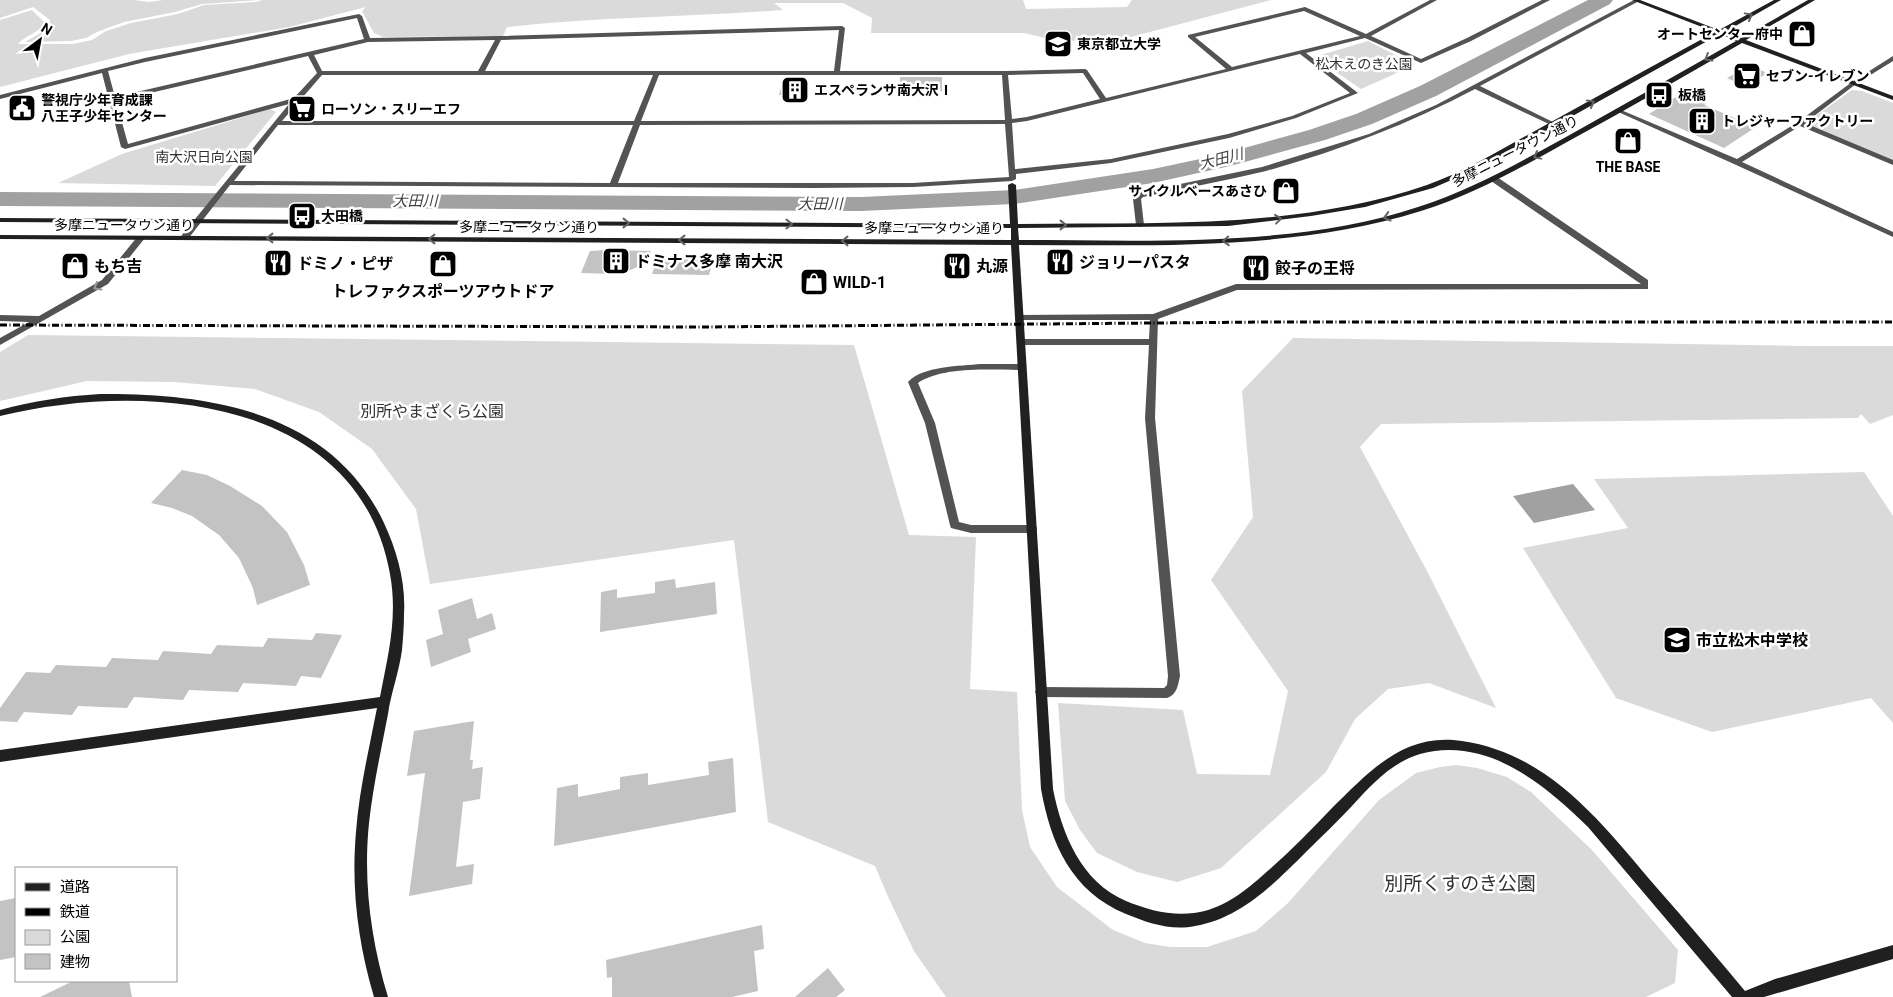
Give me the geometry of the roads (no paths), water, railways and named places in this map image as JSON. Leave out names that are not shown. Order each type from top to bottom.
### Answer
[{"type":"main road","points":[[1637,0],[1893,98]]},
{"type":"main road","name":"多摩ニュータウン通り","points":[[0,220],[1015,226],[1228,224],[1274,219],[1378,202],[1430,186],[1476,166],[1778,0]]},
{"type":"main road","name":"多摩ニュータウン通り","points":[[0,236],[1178,243],[1270,237],[1310,232],[1377,220],[1430,205],[1494,179],[1619,111],[1812,0]]},
{"type":"main road","points":[[1012,179],[1047,789],[1053,822],[1057,832],[1069,857],[1084,878],[1104,895],[1136,912],[1163,920],[1174,921],[1205,917],[1238,905],[1268,882],[1365,784],[1389,764],[1413,750],[1436,746],[1462,746],[1492,753],[1522,766],[1538,775],[1566,798],[1608,841],[1742,997]]},
{"type":"main road","points":[[0,414],[34,405],[90,397],[122,396],[181,400],[246,413],[288,430],[318,448],[341,467],[362,491],[376,513],[393,555],[398,596],[396,649],[384,702],[362,833],[361,873],[363,908],[368,942],[381,997]]},
{"type":"main road","points":[[0,756],[384,702]]},
{"type":"main road","points":[[1746,997],[1776,986],[1893,952]]},
{"type":"street","points":[[276,123],[1009,122],[1367,36],[1434,0]]},
{"type":"street","points":[[1230,69],[1190,36],[1304,9],[1422,61],[1450,50],[1495,25],[1547,0]]},
{"type":"street","points":[[1140,225],[1137,199],[1140,196],[1264,169],[1344,145],[1397,124],[1474,86],[1637,0]]},
{"type":"street","points":[[0,97],[104,70],[358,16],[368,40]]},
{"type":"street","points":[[112,100],[368,40],[842,28],[837,72]]},
{"type":"street","points":[[481,72],[499,38]]},
{"type":"street","points":[[226,186],[864,186],[1012,179],[1229,136],[1294,117],[1355,93],[1301,52]]},
{"type":"street","points":[[310,53],[320,73]]},
{"type":"street","points":[[1737,162],[1800,123],[1854,83],[1893,58]]},
{"type":"street","points":[[104,70],[124,147],[295,100]]},
{"type":"street","points":[[185,237],[276,123],[320,73],[1005,73],[1085,71],[1104,100]]},
{"type":"street","points":[[613,185],[657,72]]},
{"type":"street","points":[[1005,73],[1012,179]]},
{"type":"street","points":[[1474,86],[1553,124]]},
{"type":"street","points":[[1619,111],[1737,162],[1893,235]]},
{"type":"street","points":[[1800,123],[1893,163]]},
{"type":"street","points":[[1021,317],[1154,317],[1236,288],[1645,286],[1645,282],[1494,179]]},
{"type":"street","points":[[0,342],[105,282],[141,238]]},
{"type":"street","points":[[1041,692],[1166,693],[1172,687],[1174,676],[1150,418],[1154,317]]},
{"type":"street","points":[[0,318],[42,319]]},
{"type":"street","points":[[1022,342],[1154,342]]},
{"type":"street","points":[[1022,367],[965,369],[924,375],[913,382],[930,423],[955,525],[960,528],[971,529],[1032,529]]},
{"type":"waterway","name":"大田川","points":[[0,199],[861,204],[1014,197],[1153,176],[1222,161],[1317,135],[1364,119],[1428,91],[1603,0]]},
{"type":"railway","points":[[0,325],[701,327],[1267,322],[1893,322]]},
{"type":"place","name":"オートセンター府中","points":[[1802,34]]},
{"type":"place","name":"東京都立大学","points":[[1058,44]]},
{"type":"place","name":"セブン-イレブン","points":[[1747,76]]},
{"type":"place","name":"エスペランサ南大沢Ⅰ","points":[[795,90]]},
{"type":"place","name":"板橋","points":[[1659,95]]},
{"type":"place","name":"警視庁少年育成課 八王子少年センター","points":[[22,108]]},
{"type":"place","name":"ローソン・スリーエフ","points":[[302,109]]},
{"type":"place","name":"トレジャーファクトリー","points":[[1702,121]]},
{"type":"place","name":"THE BASE","points":[[1628,141]]},
{"type":"place","name":"サイクルベースあさひ","points":[[1286,191]]},
{"type":"place","name":"大田橋","points":[[302,216]]},
{"type":"place","name":"ドミナス多摩 南大沢","points":[[616,261]]},
{"type":"place","name":"ジョリーパスタ","points":[[1060,262]]},
{"type":"place","name":"ドミノ・ピザ","points":[[278,263]]},
{"type":"place","name":"トレファクスポーツアウトドア","points":[[443,264]]},
{"type":"place","name":"もち吉","points":[[75,266]]},
{"type":"place","name":"丸源","points":[[957,266]]},
{"type":"place","name":"餃子の王将","points":[[1256,268]]},
{"type":"place","name":"WILD-1","points":[[814,282]]},
{"type":"place","name":"市立松木中学校","points":[[1677,640]]},
{"type":"park label","name":"松木えのき公園","points":[[1364,64]]},
{"type":"park label","name":"南大沢日向公園","points":[[204,157]]},
{"type":"park label","name":"別所やまざくら公園","points":[[432,411]]},
{"type":"park label","name":"別所くすのき公園","points":[[1460,883]]}]
